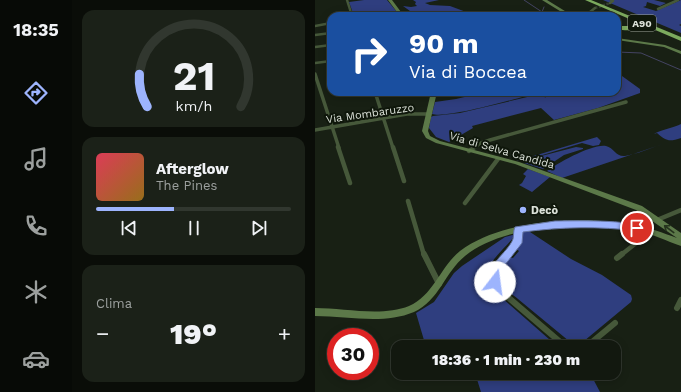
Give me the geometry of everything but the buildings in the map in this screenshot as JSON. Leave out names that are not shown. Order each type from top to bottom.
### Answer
[{"type":"highway","points":[[580,0],[604,5],[612,12]]},
{"type":"highway","name":"A90","points":[[587,0],[604,5],[681,36]]},
{"type":"highway","name":"A90","points":[[595,0],[619,12]]},
{"type":"highway","name":"A90","points":[[621,13],[681,40]]},
{"type":"highway","points":[[621,28],[650,30],[681,43]]},
{"type":"main road","points":[[390,0],[399,12]]},
{"type":"main road","points":[[539,0],[559,12]]},
{"type":"main road","points":[[544,0],[564,12]]},
{"type":"main road","points":[[621,40],[665,46],[681,53]]},
{"type":"main road","name":"Via di Selva Candida","points":[[433,96],[425,131],[428,137],[438,142],[469,152],[545,173],[619,200],[639,208],[681,237]]},
{"type":"main road","points":[[653,233],[657,220]]},
{"type":"main road","points":[[315,312],[399,313],[421,304],[431,295],[455,261],[466,250],[490,238],[519,229],[549,224],[605,224],[631,227],[681,242]]},
{"type":"main road","points":[[653,233],[681,247]]},
{"type":"street","points":[[347,0],[350,12]]},
{"type":"street","points":[[658,9],[678,0]]},
{"type":"street","points":[[590,12],[604,5]]},
{"type":"street","points":[[315,26],[327,24]]},
{"type":"street","points":[[315,35],[327,34]]},
{"type":"street","points":[[315,47],[327,46]]},
{"type":"street","points":[[315,63],[327,62]]},
{"type":"street","points":[[315,74],[349,183]]},
{"type":"street","points":[[376,96],[404,181]]},
{"type":"street","points":[[469,152],[481,143],[490,140],[626,102]]},
{"type":"street","name":"Via Mombaruzzo","points":[[315,130],[407,114],[428,114]]},
{"type":"street","points":[[465,203],[498,159]]},
{"type":"street","points":[[408,201],[426,260],[439,284]]},
{"type":"street","points":[[657,220],[681,210]]},
{"type":"street","points":[[519,229],[518,240],[496,269],[494,279],[496,285],[503,293],[558,340]]},
{"type":"street","points":[[617,258],[653,233]]},
{"type":"street","points":[[677,308],[681,300]]},
{"type":"street","points":[[594,340],[615,323]]},
{"type":"shaded area","points":[[364,0],[387,0],[397,12],[353,12],[349,2]]},
{"type":"shaded area","points":[[413,0],[439,0],[425,3],[430,5],[450,6],[466,12],[410,11],[403,6],[417,6],[415,4],[416,2]]},
{"type":"shaded area","points":[[603,0],[654,0],[666,3],[660,6],[647,2],[646,6],[643,7],[656,11],[681,0],[681,24],[679,25],[681,26],[681,33]]},
{"type":"shaded area","points":[[621,76],[640,89],[640,93],[598,108],[554,120],[541,108],[472,126],[473,128],[449,142],[436,137],[429,128],[431,117],[433,116],[460,113],[532,96],[543,96],[546,98],[544,96],[621,96]]},
{"type":"shaded area","points":[[469,96],[527,96],[468,111],[441,115],[432,114],[435,102]]},
{"type":"shaded area","points":[[681,124],[681,138],[668,140],[657,133],[654,134],[659,132]]},
{"type":"shaded area","points":[[597,137],[601,141],[599,145],[593,146],[582,143],[526,160],[576,147],[583,148],[564,155],[543,169],[524,163],[527,161],[517,161]]},
{"type":"shaded area","points":[[663,144],[644,151],[632,154]]},
{"type":"shaded area","points":[[600,146],[609,147],[617,154],[622,156],[632,154],[562,178],[547,171],[576,154]]},
{"type":"shaded area","points":[[528,169],[550,177],[532,192],[519,185],[526,176],[523,174]]},
{"type":"shaded area","points":[[527,230],[571,259],[602,275],[631,295],[631,302],[585,340],[568,340],[503,287],[500,282],[499,275],[508,257],[513,258],[519,251],[516,249],[522,238],[520,233]]},
{"type":"shaded area","points":[[516,234],[494,259],[488,273],[489,281],[493,290],[550,340],[424,340],[416,313],[434,302],[454,273],[462,266],[505,237]]},
{"type":"shaded area","points":[[477,380],[594,380],[600,392],[481,392]]},
{"type":"waterway","points":[[524,0],[542,12]]},
{"type":"waterway","points":[[542,12],[544,7]]},
{"type":"waterway","points":[[621,52],[641,53],[681,70]]},
{"type":"tunnel","points":[[595,8],[610,3]]},
{"type":"place","name":"Decò","points":[[523,210]]},
{"type":"route","points":[[495,282],[494,279],[496,269],[518,240],[519,229],[555,224],[616,225],[637,228]]}]
